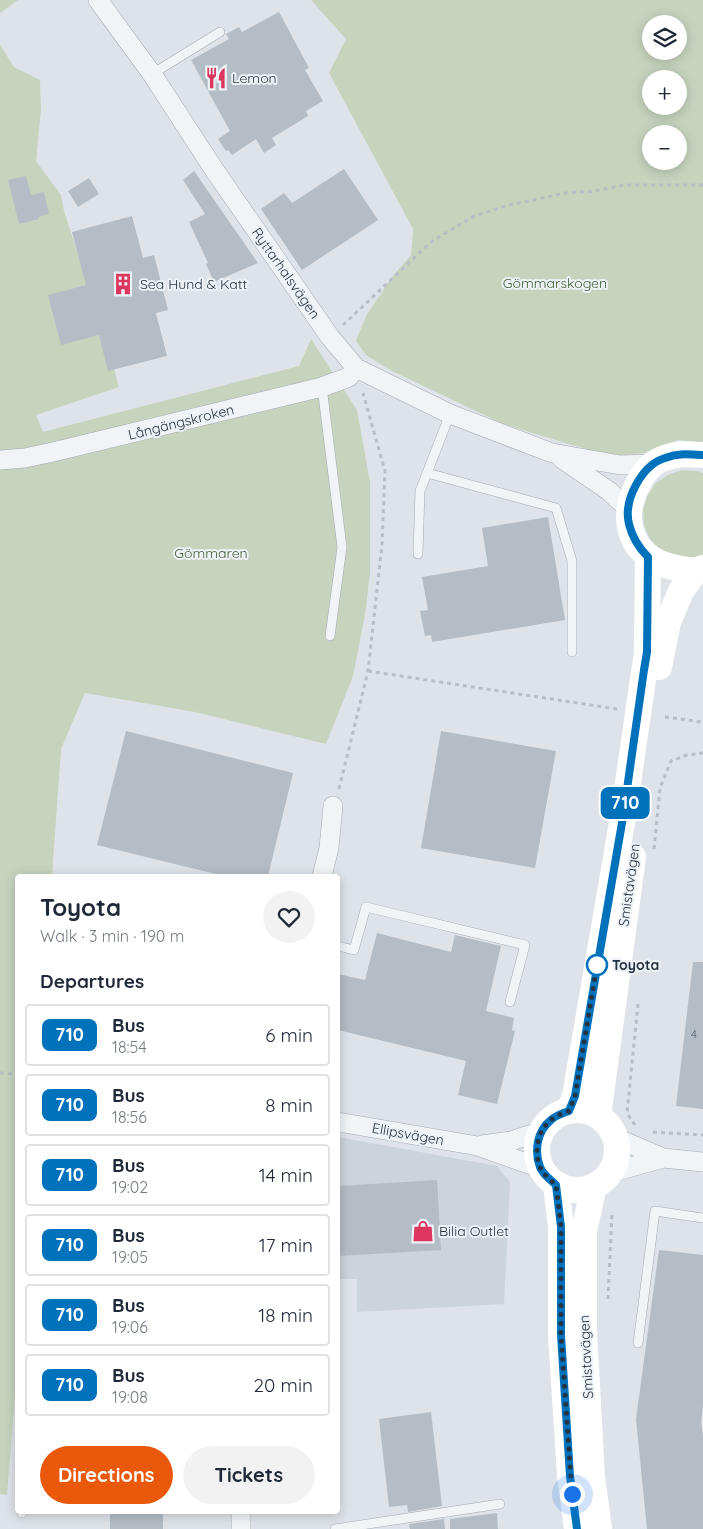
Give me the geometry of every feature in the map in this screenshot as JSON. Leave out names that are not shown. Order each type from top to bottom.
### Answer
[{"type":"street","name":"Ryttarhalsvägen","points":[[98,0],[152,74],[215,171],[330,337],[356,368],[450,414],[552,453],[620,465],[653,464]]},
{"type":"street","name":"Långängskroken","points":[[0,460],[25,458],[54,452],[322,388],[348,377],[356,368]]},
{"type":"street","name":"Ryttarhalsvägen","points":[[552,453],[609,491],[628,509]]},
{"type":"street","points":[[699,570],[670,567],[648,557],[639,548],[628,524],[628,509],[640,478],[653,464],[664,458],[684,453],[703,455]]},
{"type":"street","name":"Smistavägen","points":[[569,1111],[577,1086],[623,817],[647,652],[648,557]]},
{"type":"street","name":"Smistavägen","points":[[598,1116],[661,654],[668,622],[681,592],[699,570]]},
{"type":"street","points":[[322,874],[329,848],[333,806]]},
{"type":"street","points":[[602,1180],[617,1154],[614,1137],[608,1125],[598,1116],[583,1110],[569,1111],[552,1119],[541,1131],[536,1148],[548,1176],[566,1189],[580,1190],[663,1158]]},
{"type":"street","name":"Ellipsvägen","points":[[340,1122],[478,1146],[548,1176]]},
{"type":"street","name":"Ellipsvägen","points":[[478,1146],[511,1141],[541,1131]]},
{"type":"street","points":[[614,1137],[663,1158],[703,1162]]},
{"type":"street","name":"Smistavägen","points":[[548,1176],[561,1227],[561,1335],[570,1476],[577,1529]]},
{"type":"street","name":"Smistavägen","points":[[599,1529],[592,1477],[584,1331],[584,1231],[602,1180]]},
{"type":"street","points":[[241,1514],[241,1529]]},
{"type":"lane","points":[[152,74],[220,32]]},
{"type":"lane","points":[[322,388],[342,547],[330,636]]},
{"type":"lane","points":[[418,554],[420,491],[450,414]]},
{"type":"lane","points":[[427,473],[556,508],[572,561],[572,652]]},
{"type":"lane","points":[[340,946],[354,950],[366,907],[525,945],[510,1002]]},
{"type":"lane","points":[[638,1342],[655,1211],[703,1218]]},
{"type":"lane","points":[[335,1529],[500,1504]]},
{"type":"path","points":[[330,337],[431,242],[474,216],[509,205],[566,193],[624,185],[703,186]]},
{"type":"path","points":[[333,806],[343,776],[368,671],[382,545],[385,472],[356,368]]},
{"type":"path","points":[[368,671],[621,710]]},
{"type":"path","points":[[665,717],[703,722]]},
{"type":"path","points":[[0,1073],[15,1074]]},
{"type":"path","points":[[648,1131],[703,1135]]},
{"type":"shaded area","name":"Bilia Outlet","points":[[340,1137],[497,1166],[510,1182],[504,1304],[357,1312],[357,1279],[340,1279]]},
{"type":"green space","points":[[0,0],[18,0],[0,13]]},
{"type":"green space","name":"Gömmarskogen","points":[[311,0],[703,0],[703,443],[678,440],[644,453],[611,456],[503,424],[390,370],[366,355],[356,341],[366,316],[392,277],[411,255],[413,229],[329,73],[346,39]]},
{"type":"green space","name":"Gömmaren","points":[[0,45],[14,67],[40,80],[41,109],[36,161],[61,195],[64,211],[119,387],[36,415],[43,432],[299,366],[311,339],[357,410],[370,482],[370,573],[365,615],[353,676],[326,744],[195,712],[85,693],[61,749],[52,874],[15,874],[15,1395],[7,1495],[0,1494]]},
{"type":"green space","points":[[682,470],[703,473],[703,558],[687,560],[660,550],[650,539],[644,525],[643,510],[647,496],[656,483],[668,475]]},
{"type":"building","points":[[279,12],[309,68],[305,70],[323,101],[306,111],[308,116],[272,138],[276,145],[264,153],[256,139],[232,155],[228,150],[226,151],[218,139],[230,131],[191,60],[229,39],[226,34],[239,27],[242,32]]},
{"type":"building","points":[[344,169],[378,220],[302,270],[261,209],[284,193],[292,203]]},
{"type":"building","points":[[194,171],[258,263],[214,282],[206,264],[208,263],[189,222],[205,214],[183,180]]},
{"type":"building","points":[[26,176],[31,195],[44,192],[49,214],[38,217],[39,219],[19,224],[8,180]]},
{"type":"building","points":[[89,178],[99,194],[78,207],[68,191]]},
{"type":"building","name":"Sea Hund & Katt","points":[[132,216],[143,258],[154,255],[168,310],[156,313],[167,356],[108,371],[99,335],[61,345],[48,295],[86,285],[72,232]]},
{"type":"building","points":[[548,517],[565,620],[432,642],[431,635],[425,636],[420,611],[428,610],[422,577],[488,566],[482,528]]},
{"type":"building","points":[[126,731],[293,773],[268,874],[216,874],[97,845]]},
{"type":"building","points":[[441,731],[556,751],[535,868],[421,848]]},
{"type":"building","points":[[377,933],[451,952],[455,935],[501,946],[486,1011],[514,1018],[512,1030],[515,1031],[497,1104],[458,1095],[466,1061],[340,1030],[340,974],[365,980]]},
{"type":"building","points":[[693,962],[703,962],[703,1109],[676,1106]]},
{"type":"building","points":[[437,1180],[441,1250],[340,1256],[340,1186]]},
{"type":"building","points":[[659,1250],[703,1255],[703,1406],[701,1422],[703,1436],[703,1529],[647,1529],[636,1419]]},
{"type":"building","points":[[431,1412],[442,1506],[408,1512],[407,1505],[389,1507],[379,1419]]},
{"type":"building","points":[[497,1513],[498,1529],[450,1529],[450,1519]]},
{"type":"building","points":[[110,1514],[163,1514],[163,1529],[110,1529]]},
{"type":"building","points":[[444,1519],[445,1529],[410,1529],[409,1524]]},
{"type":"bus line","name":"710","points":[[577,1529],[570,1476],[561,1335],[561,1227],[556,1185],[540,1168],[536,1148],[541,1131],[552,1119],[569,1111],[575,1096],[623,817],[647,652],[648,557],[639,548],[628,524],[628,509],[640,478],[653,464],[664,458],[684,453],[703,455]]},
{"type":"place","name":"Lemon","points":[[216,78]]},
{"type":"place","name":"Sea Hund & Katt","points":[[123,284]]},
{"type":"place","name":"Toyota","points":[[597,965]]},
{"type":"place","name":"Bilia Outlet","points":[[423,1231]]},
{"type":"route","points":[[572,1494],[561,1335],[561,1227],[556,1185],[540,1168],[536,1148],[541,1131],[552,1119],[569,1111],[575,1096],[597,965]]}]
